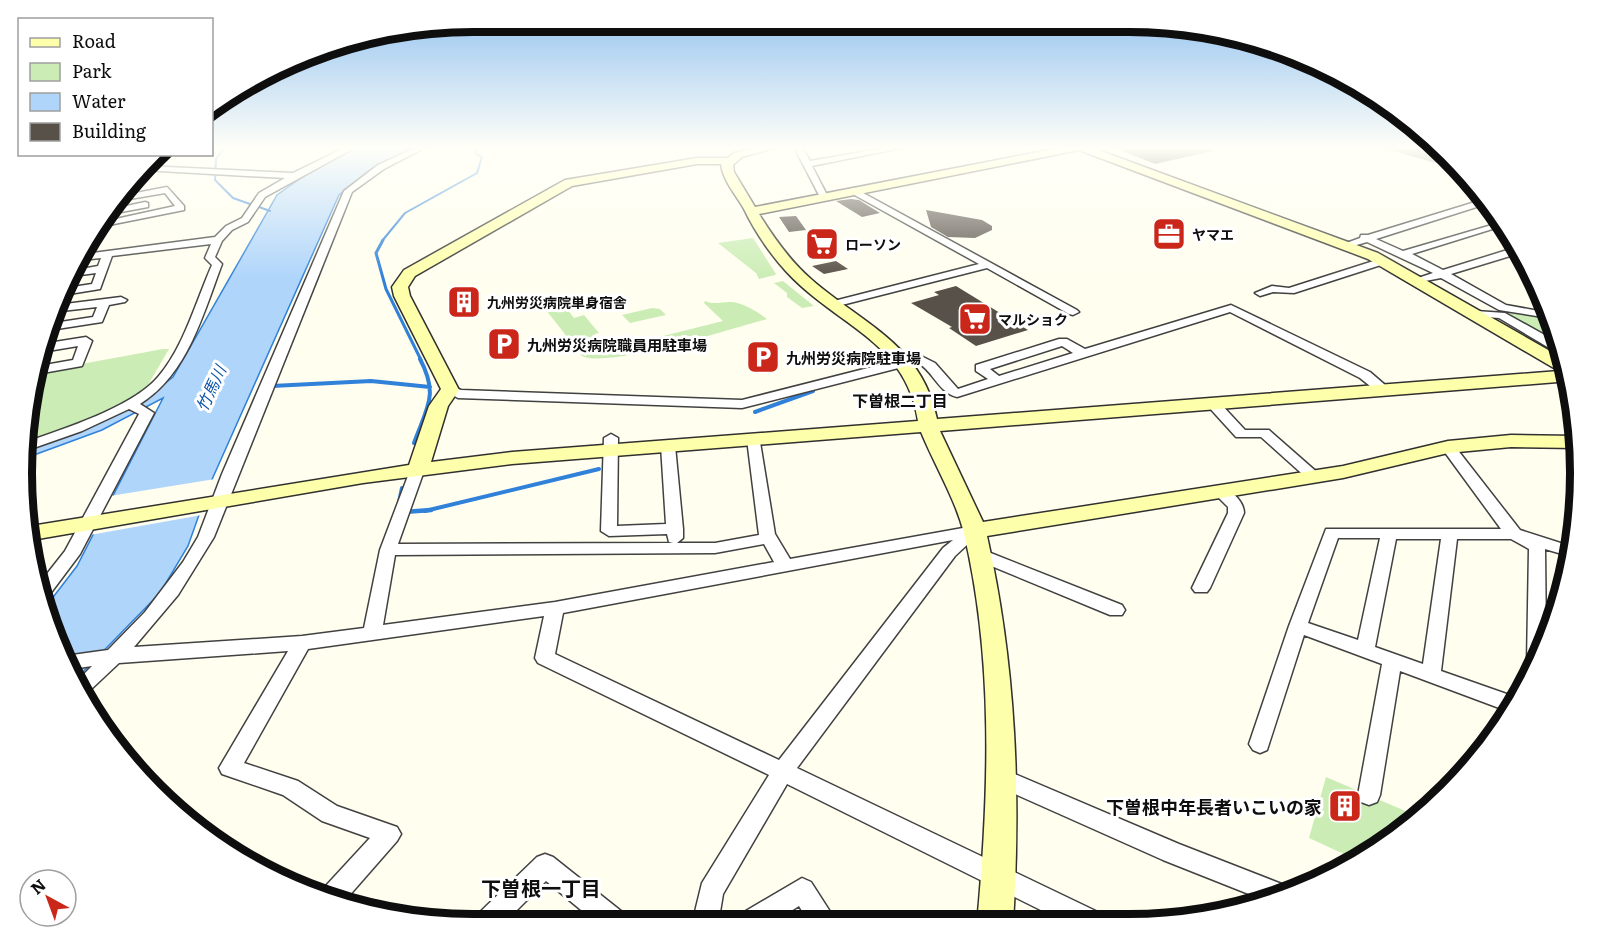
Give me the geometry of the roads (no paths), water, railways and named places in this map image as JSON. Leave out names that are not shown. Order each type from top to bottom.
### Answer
[{"type":"street","points":[[129,197],[161,191]]},
{"type":"street","points":[[110,223],[180,208],[168,191]]},
{"type":"street","points":[[32,444],[136,407],[161,382],[190,330],[217,264],[210,258],[218,240],[229,228],[245,220],[262,195],[269,191]]},
{"type":"street","points":[[86,684],[174,591],[194,560],[348,191]]},
{"type":"street","points":[[555,191],[409,273],[400,287],[402,296],[450,390],[458,394],[742,404],[904,362],[924,360],[954,393],[1231,308],[1308,345],[1379,386]]},
{"type":"street","points":[[740,191],[773,247],[790,268],[880,339],[904,362],[920,395],[927,420],[976,542],[997,654],[1003,778],[996,914]]},
{"type":"street","points":[[821,191],[824,197]]},
{"type":"street","points":[[752,212],[853,191]]},
{"type":"street","points":[[854,191],[1073,312]]},
{"type":"street","points":[[1200,191],[1383,261],[1554,358]]},
{"type":"street","points":[[118,211],[173,200]]},
{"type":"street","points":[[1346,245],[1364,237],[1478,204]]},
{"type":"street","points":[[1403,254],[1493,226]]},
{"type":"street","points":[[1364,237],[1403,254],[1503,308],[1540,315]]},
{"type":"street","points":[[89,256],[218,240]]},
{"type":"street","points":[[71,291],[96,287],[108,253]]},
{"type":"street","points":[[1419,281],[1510,253]]},
{"type":"street","points":[[1260,293],[1272,289],[1290,291],[1383,261]]},
{"type":"street","points":[[834,304],[988,265]]},
{"type":"street","points":[[80,272],[102,269]]},
{"type":"street","points":[[64,308],[121,300]]},
{"type":"street","points":[[57,326],[98,320],[104,302]]},
{"type":"street","points":[[45,369],[78,363],[86,341],[51,347]]},
{"type":"street","points":[[997,380],[980,368],[1063,342],[1084,354]]},
{"type":"street","points":[[610,444],[668,446],[927,420],[1213,404],[1556,365]]},
{"type":"street","points":[[35,532],[95,516],[422,462],[610,444],[1379,386]]},
{"type":"street","points":[[372,634],[388,550],[422,462],[441,398],[450,390]]},
{"type":"street","points":[[1213,404],[1241,434],[1264,433],[1314,477]]},
{"type":"street","points":[[47,586],[72,554],[95,516],[147,412],[136,407]]},
{"type":"street","points":[[754,439],[770,538],[785,566]]},
{"type":"street","points":[[74,661],[147,652],[302,643],[555,608],[785,566],[976,542],[1221,492],[1314,477],[1448,447],[1511,441],[1569,442]]},
{"type":"street","points":[[610,444],[609,531],[675,529]]},
{"type":"street","points":[[668,446],[676,548]]},
{"type":"street","points":[[1448,447],[1514,534],[1537,546],[1537,639]]},
{"type":"street","points":[[1201,588],[1236,513],[1236,506],[1221,492]]},
{"type":"street","points":[[34,520],[95,516]]},
{"type":"street","points":[[1260,744],[1298,626],[1332,532],[1514,534],[1563,549]]},
{"type":"street","points":[[1365,650],[1389,533]]},
{"type":"street","points":[[1431,674],[1450,533]]},
{"type":"street","points":[[388,550],[715,548],[770,538]]},
{"type":"street","points":[[707,914],[711,891],[782,772],[949,552],[976,542],[1116,610]]},
{"type":"street","points":[[555,608],[545,658],[590,677],[1074,914]]},
{"type":"street","points":[[1298,626],[1505,702]]},
{"type":"street","points":[[302,643],[230,768],[290,788],[330,814],[389,834],[336,892]]},
{"type":"street","points":[[1369,795],[1392,660]]},
{"type":"street","points":[[1003,778],[1179,855],[1269,891]]},
{"type":"street","points":[[496,914],[545,865],[604,914]]},
{"type":"street","points":[[763,914],[802,890],[818,914]]},
{"type":"water","name":"竹馬川","points":[[282,191],[344,191],[339,195],[210,484],[188,546],[160,593],[80,674],[65,642],[51,600],[77,566],[163,398],[102,430],[32,456],[32,448],[93,425],[144,399],[173,377],[277,195]]},
{"type":"waterway","points":[[226,191],[233,198],[250,204]]},
{"type":"waterway","points":[[382,241],[405,213],[444,191]]},
{"type":"waterway","points":[[259,207],[270,211]]},
{"type":"waterway","points":[[383,240],[376,253],[386,289],[421,360]]},
{"type":"waterway","points":[[420,359],[426,371],[429,387]]},
{"type":"waterway","points":[[272,386],[371,381],[429,387]]},
{"type":"waterway","points":[[414,443],[427,410],[429,387]]},
{"type":"waterway","points":[[755,412],[813,391]]},
{"type":"waterway","points":[[428,510],[599,469]]},
{"type":"waterway","points":[[399,502],[402,488]]},
{"type":"waterway","points":[[404,512],[428,510]]},
{"type":"place","name":"ヤマエ","points":[[1169,234]]},
{"type":"place","name":"ローソン","points":[[822,244]]},
{"type":"place","name":"九州労災病院単身宿舎","points":[[464,302]]},
{"type":"place","name":"マルショク","points":[[975,319]]},
{"type":"place","name":"九州労災病院職員用駐車場","points":[[504,344]]},
{"type":"place","name":"九州労災病院駐車場","points":[[763,357]]},
{"type":"place","name":"下曽根中年長者いこいの家","points":[[1345,806]]},
{"type":"district","name":"下曽根二丁目","points":[[900,400]]},
{"type":"district","name":"下曽根一丁目","points":[[541,887]]}]
